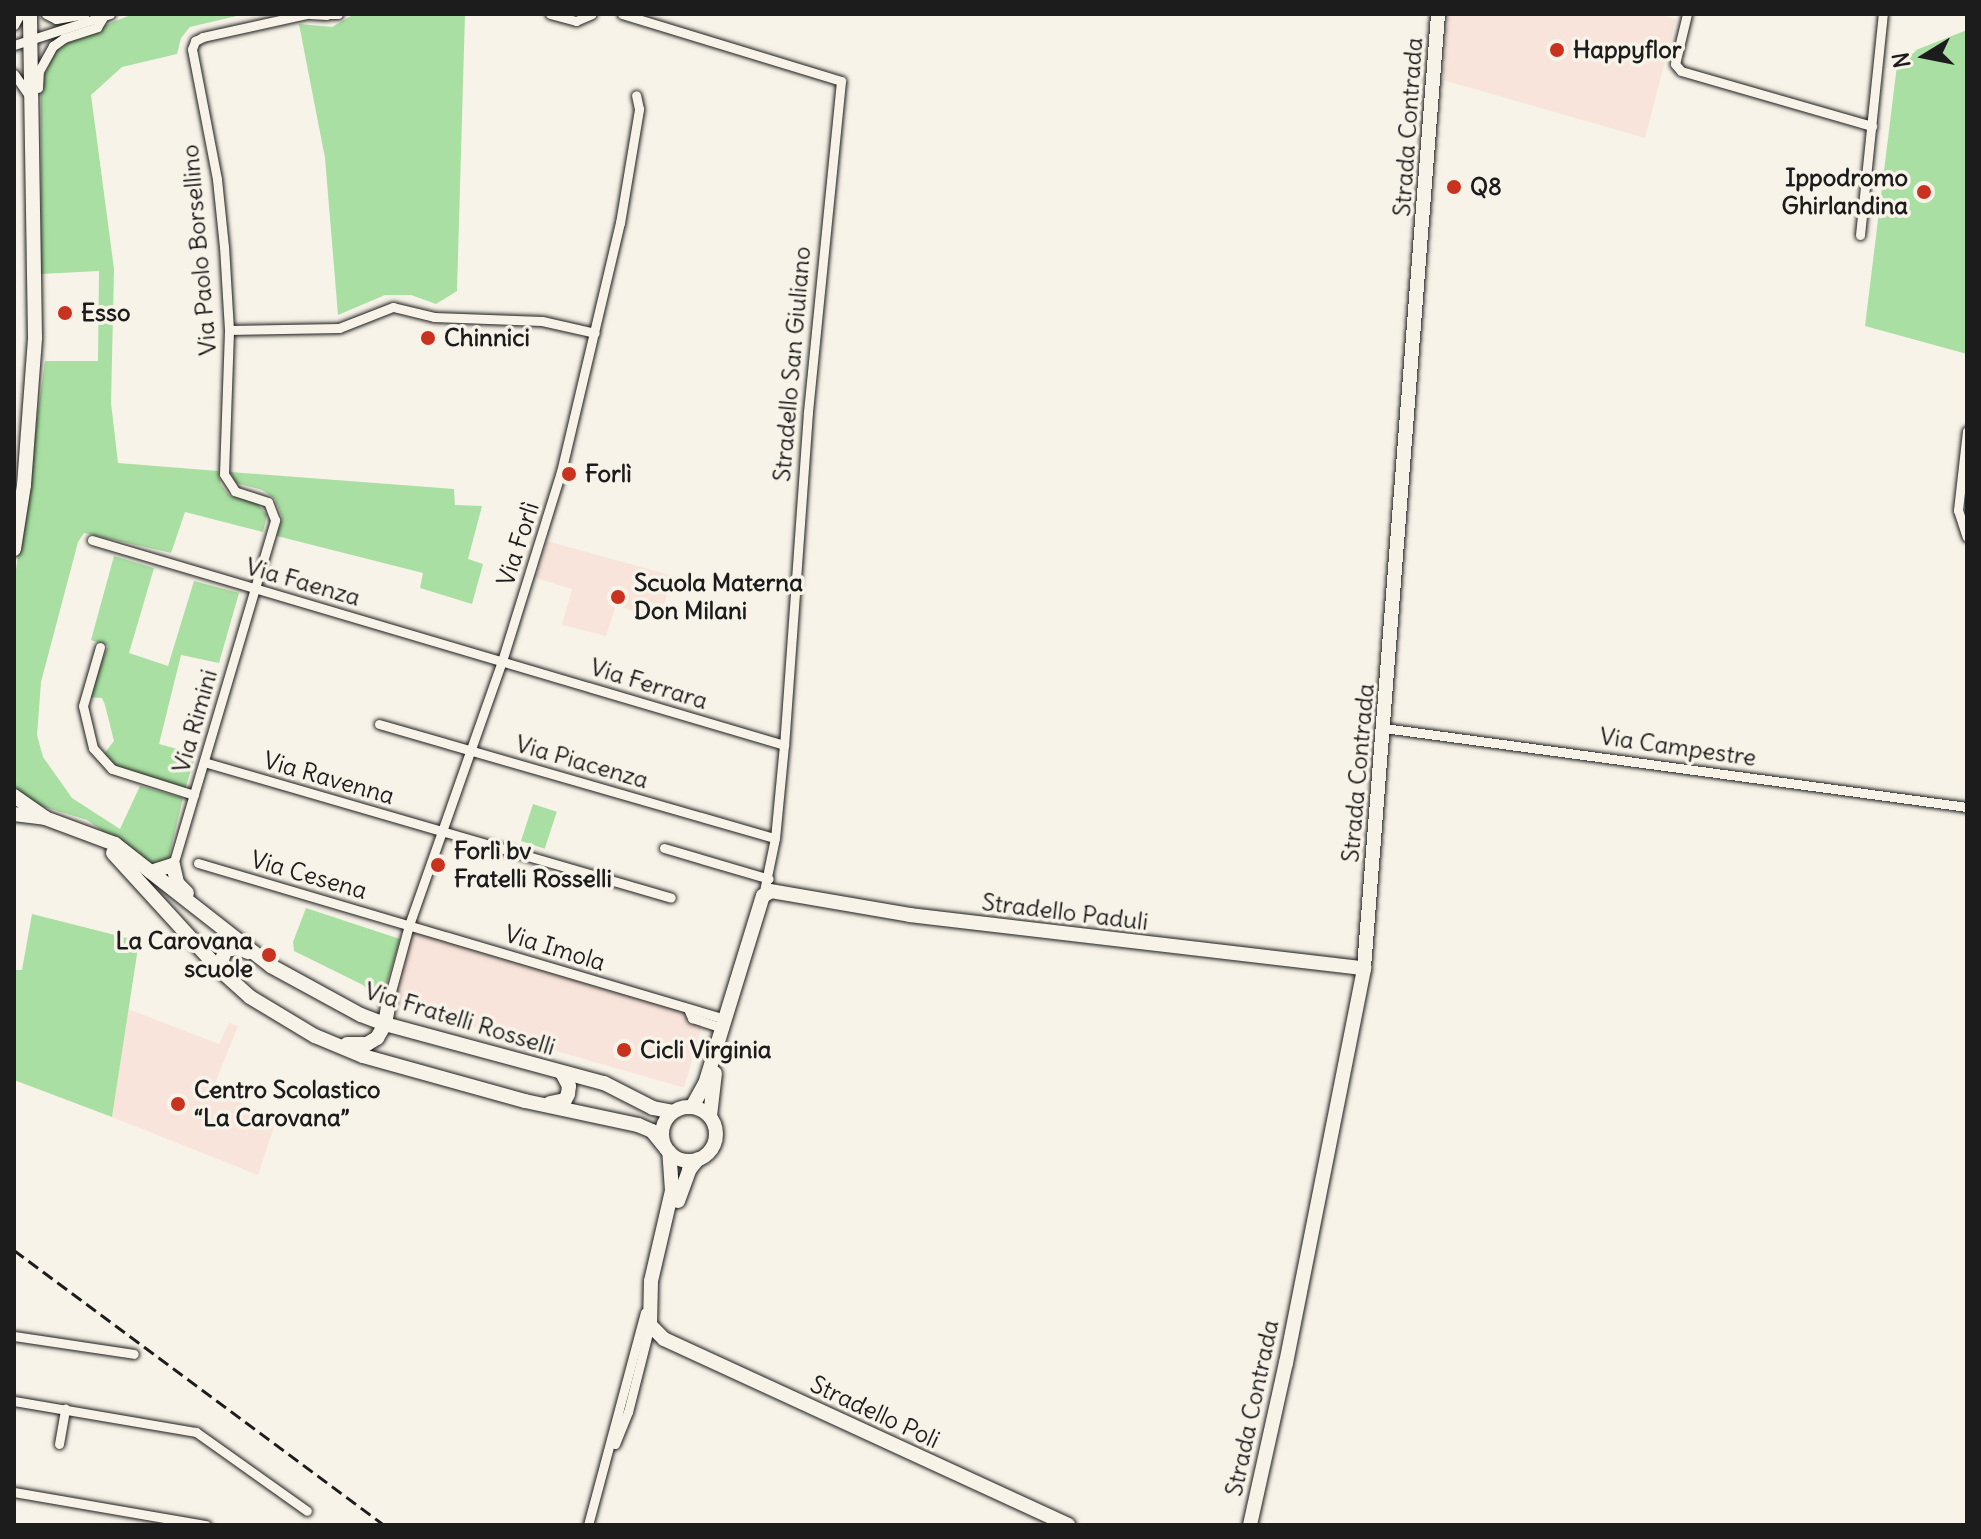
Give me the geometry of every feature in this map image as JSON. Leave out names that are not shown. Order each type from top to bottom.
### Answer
[{"type":"street","points":[[14,25],[20,14]]},
{"type":"street","points":[[14,549],[29,426],[35,337],[30,14]]},
{"type":"street","points":[[46,14],[56,19],[85,14]]},
{"type":"street","points":[[309,14],[338,14]]},
{"type":"street","name":"Via Paolo Borsellino","points":[[255,588],[275,520],[272,506],[264,498],[235,491],[225,479],[229,330],[217,179],[192,49],[195,41],[203,37],[309,14]]},
{"type":"street","points":[[550,14],[576,21],[592,14]]},
{"type":"street","name":"Stradello San Giuliano","points":[[622,14],[841,81],[808,412],[775,838],[769,879],[705,1084],[692,1107]]},
{"type":"street","name":"Strada Contrada","points":[[1250,1525],[1286,1363],[1364,968],[1438,14]]},
{"type":"street","points":[[1687,14],[1675,64],[1681,71],[1872,126]]},
{"type":"street","points":[[1860,235],[1883,14]]},
{"type":"street","points":[[14,45],[104,15]]},
{"type":"street","points":[[31,103],[38,95],[39,71],[47,52],[64,38],[97,27],[104,15]]},
{"type":"street","points":[[14,74],[31,103]]},
{"type":"street","name":"Via Forlì","points":[[389,1001],[409,925],[502,661],[561,472],[595,333],[638,122],[636,95]]},
{"type":"street","points":[[229,330],[339,328],[393,307],[434,317],[542,321],[595,333]]},
{"type":"street","points":[[1967,431],[1958,510],[1967,537]]},
{"type":"street","name":"Via Faenza","points":[[92,540],[502,661]]},
{"type":"street","name":"Via Rimini","points":[[173,865],[255,588]]},
{"type":"street","points":[[100,647],[83,706],[93,748],[112,769],[194,795]]},
{"type":"street","name":"Via Ferrara","points":[[502,661],[784,745]]},
{"type":"street","name":"Via Piacenza","points":[[379,724],[775,838]]},
{"type":"street","name":"Via Campestre","points":[[1384,728],[1967,807]]},
{"type":"street","name":"Via Ravenna","points":[[204,762],[671,898]]},
{"type":"street","name":"Via Fratelli Rosselli","points":[[14,796],[45,818]]},
{"type":"street","name":"Via Fratelli Rosselli","points":[[14,814],[45,818],[115,844],[263,960],[304,987],[361,1015],[455,1044],[604,1083],[653,1108],[673,1112]]},
{"type":"street","name":"Via Fratelli Rosselli","points":[[107,842],[219,969],[250,997],[315,1036],[363,1056],[525,1101],[638,1125],[652,1131],[668,1150]]},
{"type":"street","points":[[664,848],[769,879]]},
{"type":"street","name":"Via Cesena","points":[[198,863],[409,925]]},
{"type":"street","points":[[151,872],[163,871],[173,865],[177,883],[218,918],[217,922]]},
{"type":"street","name":"Stradello Paduli","points":[[763,896],[778,891],[910,915],[1364,968]]},
{"type":"street","name":"Via Imola","points":[[409,925],[689,1011],[722,1030]]},
{"type":"street","name":"Via Fratelli Rosselli","points":[[219,969],[222,954],[230,948],[238,948],[263,960]]},
{"type":"street","points":[[361,1015],[379,1010],[389,1001]]},
{"type":"street","points":[[315,1036],[352,1046],[367,1044],[377,1038],[385,1024],[389,1001]]},
{"type":"street","points":[[389,1001],[402,1023],[452,1038],[455,1044]]},
{"type":"street","name":"Stradello San Giuliano","points":[[710,1116],[722,1030]]},
{"type":"street","name":"Via Fratelli Rosselli","points":[[525,1101],[553,1103],[565,1100],[569,1086],[562,1073]]},
{"type":"street","points":[[588,1525],[624,1397],[672,1191],[668,1150],[662,1128],[673,1112],[692,1107],[710,1116],[716,1138],[709,1152],[689,1170],[671,1223],[628,1412],[610,1449]]},
{"type":"street","points":[[668,1150],[682,1160],[698,1159]]},
{"type":"street","points":[[650,1325],[651,1281]]},
{"type":"street","name":"Stradello Poli","points":[[650,1325],[664,1339],[1068,1525]]},
{"type":"street","points":[[14,1336],[134,1354]]},
{"type":"street","points":[[644,1350],[664,1339]]},
{"type":"street","points":[[624,1397],[640,1368]]},
{"type":"street","points":[[14,1401],[196,1432],[307,1511]]},
{"type":"street","points":[[59,1444],[65,1409]]},
{"type":"street","points":[[14,1492],[206,1525]]},
{"type":"shaded area","name":"Happyflor","points":[[1448,14],[1658,14],[1676,19],[1645,138],[1443,80]]},
{"type":"shaded area","name":"Scuola Materna Don Milani","points":[[547,541],[673,576],[659,620],[616,605],[606,636],[562,625],[572,589],[536,578]]},
{"type":"shaded area","points":[[410,930],[705,1015],[684,1088],[389,1003]]},
{"type":"shaded area","name":"Centro Scolastico “La Carovana”","points":[[128,1009],[219,1044],[229,1023],[238,1026],[212,1091],[277,1118],[258,1175],[112,1117]]},
{"type":"green space","points":[[133,14],[245,14],[190,27],[181,38],[177,54],[122,67],[91,95],[114,269],[111,403],[118,463],[218,471],[221,485],[230,496],[256,502],[267,515],[263,532],[185,512],[171,553],[84,533],[78,542],[41,682],[37,735],[43,757],[72,798],[120,829],[140,786],[183,798],[167,865],[156,869],[87,820],[31,803],[16,790],[14,781],[14,584],[45,361],[98,361],[99,271],[41,274],[41,82],[59,44]]},
{"type":"green space","points":[[465,14],[457,291],[436,304],[411,295],[385,295],[338,315],[325,158],[299,24],[332,27],[351,16]]},
{"type":"green space","name":"Ippodromo Ghirlandina","points":[[1967,30],[1967,354],[1865,326],[1898,57]]},
{"type":"green space","points":[[230,472],[454,489],[455,505],[482,506],[468,559],[483,564],[472,604],[420,588],[423,573],[277,536],[282,517],[275,499],[262,490],[236,483]]},
{"type":"green space","points":[[114,556],[154,568],[129,653],[168,666],[194,581],[239,593],[219,663],[181,655],[159,744],[196,754],[185,789],[121,769],[103,755],[114,741],[105,705],[102,698],[88,697],[108,646],[91,640]]},
{"type":"green space","points":[[533,804],[557,812],[545,849],[521,841]]},
{"type":"green space","points":[[306,908],[400,939],[384,992],[376,1000],[363,985],[294,951],[293,942]]},
{"type":"green space","points":[[32,914],[139,941],[112,1117],[14,1080],[14,970],[22,970]]},
{"type":"railway","points":[[14,1250],[384,1525]]},
{"type":"place","name":"Happyflor","points":[[1557,50]]},
{"type":"place","name":"Q8","points":[[1454,187]]},
{"type":"place","name":"Ippodromo Ghirlandina","points":[[1924,192]]},
{"type":"place","name":"Esso","points":[[65,313]]},
{"type":"place","name":"Chinnici","points":[[428,338]]},
{"type":"place","name":"Forlì","points":[[569,474]]},
{"type":"place","name":"Scuola Materna Don Milani","points":[[618,597]]},
{"type":"place","name":"Forlì bv Fratelli Rosselli","points":[[438,865]]},
{"type":"place","name":"La Carovana scuole","points":[[269,955]]},
{"type":"place","name":"Cicli Virginia","points":[[624,1050]]},
{"type":"place","name":"Centro Scolastico “La Carovana”","points":[[178,1104]]}]
